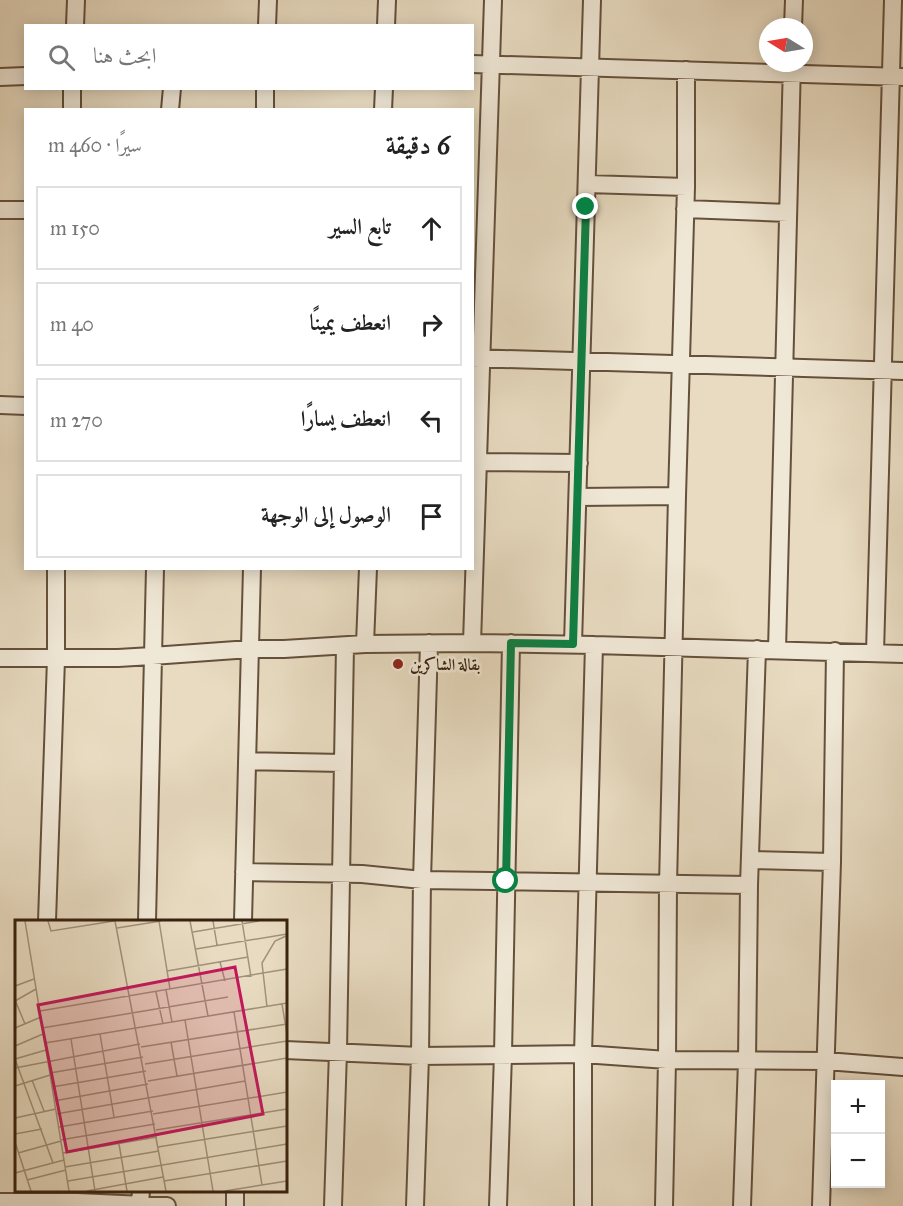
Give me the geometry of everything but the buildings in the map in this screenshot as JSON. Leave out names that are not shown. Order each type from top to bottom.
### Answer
[{"type":"street","points":[[75,24],[76,0]]},
{"type":"street","points":[[267,24],[268,0]]},
{"type":"street","points":[[386,24],[387,0]]},
{"type":"street","points":[[474,522],[477,358],[493,0]]},
{"type":"street","points":[[573,644],[592,0]]},
{"type":"street","points":[[793,18],[794,0]]},
{"type":"street","points":[[875,653],[883,370],[897,77],[893,0]]},
{"type":"street","points":[[474,64],[686,70],[759,69]]},
{"type":"street","points":[[664,1206],[668,885],[686,188],[686,70]]},
{"type":"street","points":[[813,70],[897,77]]},
{"type":"street","points":[[777,650],[792,72]]},
{"type":"street","points":[[0,76],[24,76]]},
{"type":"street","points":[[72,90],[72,108]]},
{"type":"street","points":[[170,108],[172,90]]},
{"type":"street","points":[[265,108],[266,90]]},
{"type":"street","points":[[383,108],[384,90]]},
{"type":"street","points":[[587,184],[686,188]]},
{"type":"street","points":[[685,209],[788,213]]},
{"type":"street","points":[[0,210],[24,210]]},
{"type":"street","points":[[477,358],[903,370]]},
{"type":"street","points":[[0,405],[24,406]]},
{"type":"street","points":[[475,462],[579,463]]},
{"type":"street","points":[[578,497],[677,496]]},
{"type":"street","points":[[47,920],[56,658],[56,570]]},
{"type":"street","points":[[147,920],[155,570]]},
{"type":"street","points":[[243,920],[252,570]]},
{"type":"street","points":[[365,644],[368,570]]},
{"type":"street","points":[[472,643],[473,570]]},
{"type":"street","points":[[0,658],[152,656],[365,644],[472,643],[903,654]]},
{"type":"street","points":[[498,1206],[511,643]]},
{"type":"street","points":[[415,1206],[429,644]]},
{"type":"street","points":[[583,1206],[583,1054],[594,645]]},
{"type":"street","points":[[333,1206],[339,1052],[345,646]]},
{"type":"street","points":[[742,1206],[757,650]]},
{"type":"street","points":[[821,1206],[832,862],[835,651]]},
{"type":"street","points":[[247,761],[343,764]]},
{"type":"street","points":[[750,860],[832,862]]},
{"type":"street","points":[[244,872],[342,874],[422,880],[749,885]]},
{"type":"street","points":[[286,1050],[420,1056],[583,1054],[667,1060],[826,1061],[903,1067]]},
{"type":"street","points":[[0,1202],[40,1196],[77,1204],[141,1197],[167,1206]]},
{"type":"place","name":"بقالة الشاكرين","points":[[398,664]]},
{"type":"route","points":[[506,881],[511,643],[573,644],[586,207]]}]
